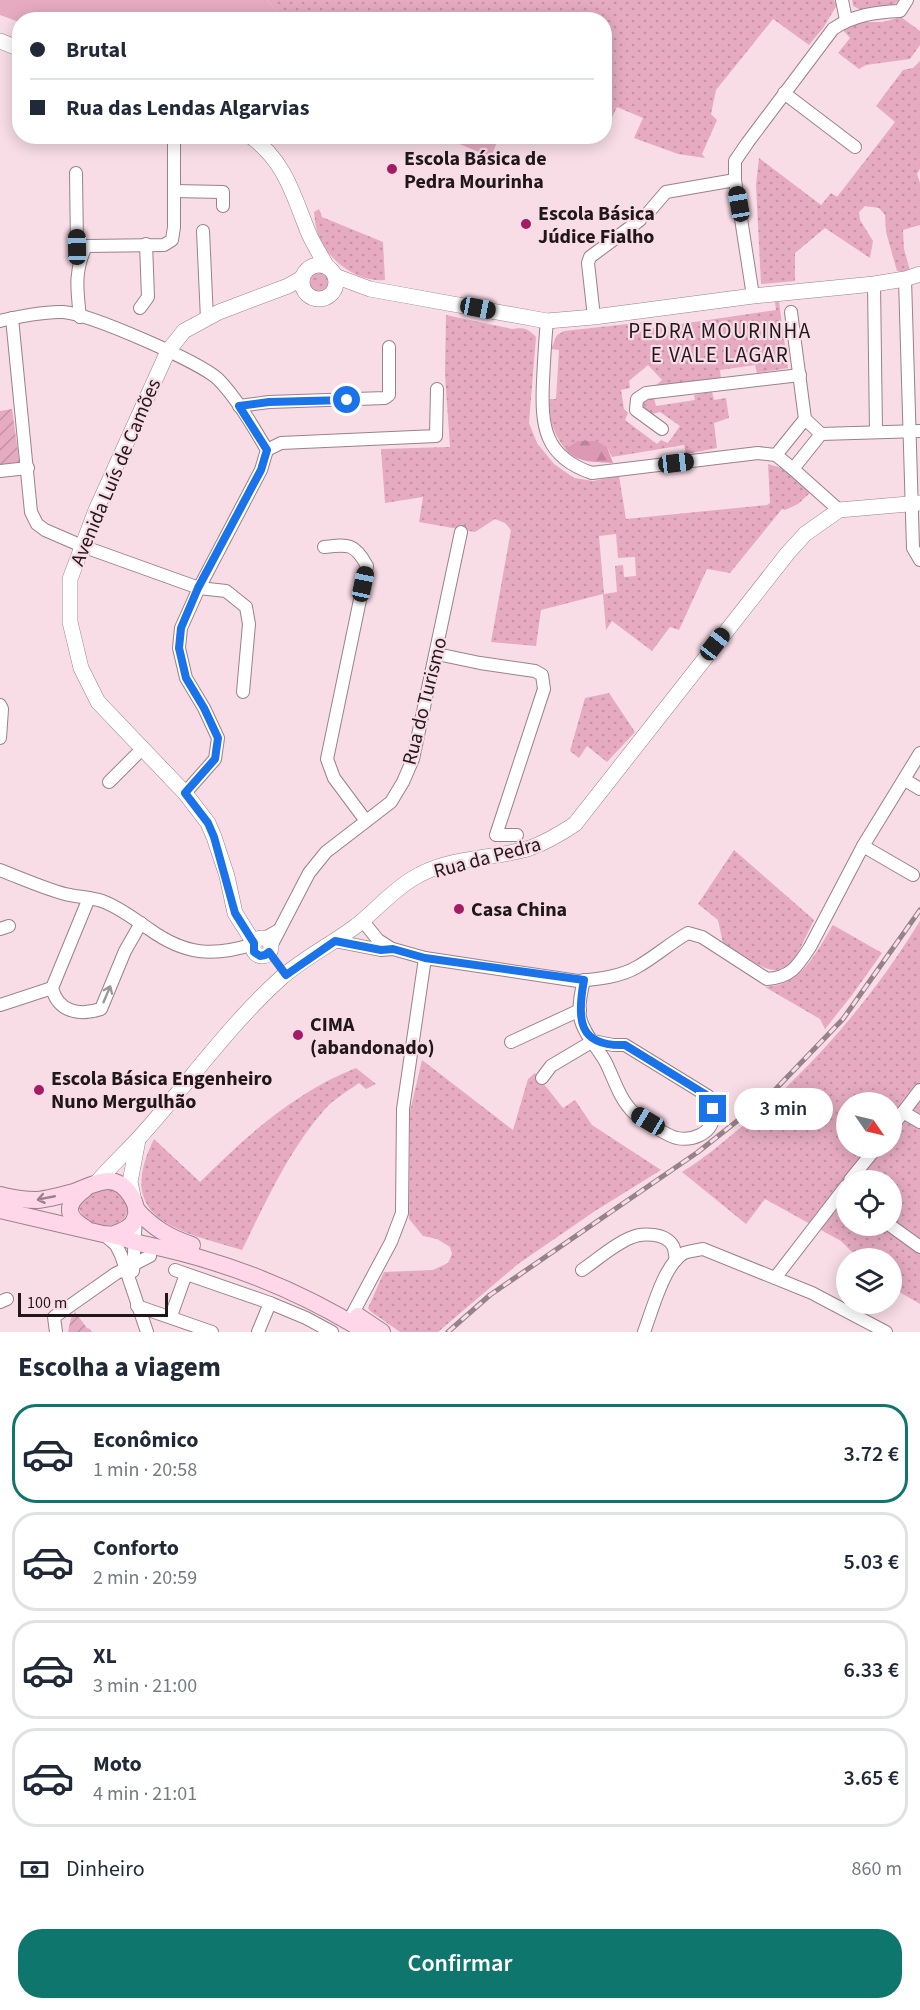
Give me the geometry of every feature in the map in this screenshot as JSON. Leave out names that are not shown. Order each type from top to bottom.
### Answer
[{"type":"main road","points":[[0,1195],[38,1200],[72,1192],[106,1180],[119,1183],[125,1188],[136,1208],[157,1230],[172,1239],[263,1267],[302,1284],[382,1332]]},
{"type":"main road","points":[[85,1228],[71,1217],[70,1205],[78,1194],[95,1183]]},
{"type":"main road","points":[[109,1234],[132,1224],[136,1208]]},
{"type":"main road","points":[[0,1210],[168,1249],[260,1278],[307,1299],[366,1332]]},
{"type":"street","points":[[842,0],[846,20]]},
{"type":"street","points":[[753,296],[735,180],[735,162],[833,29],[846,20],[877,12],[900,11],[907,0]]},
{"type":"street","points":[[784,93],[855,147]]},
{"type":"street","points":[[80,317],[77,290],[78,262],[86,246],[164,244],[172,240],[174,144]]},
{"type":"street","points":[[261,144],[282,169],[291,186],[310,237],[325,269],[336,285],[332,294]]},
{"type":"street","points":[[76,173],[77,247],[81,255]]},
{"type":"street","points":[[594,317],[588,263],[590,257],[644,217],[666,192],[735,180]]},
{"type":"street","points":[[174,191],[223,192],[222,206]]},
{"type":"street","points":[[202,231],[207,319]]},
{"type":"street","points":[[140,308],[148,297],[146,244]]},
{"type":"street","points":[[370,289],[325,269],[308,268],[301,284],[310,297],[322,299],[354,289],[370,289],[548,321],[874,284],[920,274]]},
{"type":"street","name":"Avenida Luís de Camões","points":[[286,975],[235,913],[226,876],[208,823],[185,793],[98,702],[81,668],[70,622],[70,579],[108,483],[168,351],[184,331],[219,312],[268,294],[302,278]]},
{"type":"street","points":[[905,279],[914,431],[916,503],[913,549],[920,560]]},
{"type":"street","points":[[874,284],[876,432]]},
{"type":"street","points":[[268,294],[306,294]]},
{"type":"street","points":[[243,692],[249,624],[246,607],[226,591],[198,588],[82,546],[45,530],[37,524],[32,512],[28,468],[6,319],[63,312],[168,351],[217,378],[239,406],[267,450]]},
{"type":"street","points":[[791,312],[805,419],[821,434],[914,431]]},
{"type":"street","points":[[548,321],[544,342],[542,411],[549,441],[568,463],[592,473],[758,453],[776,455],[839,510]]},
{"type":"street","points":[[239,406],[269,402],[385,398],[389,395],[388,347]]},
{"type":"street","points":[[662,429],[636,410],[637,399],[646,393],[800,375]]},
{"type":"street","points":[[185,793],[215,759],[218,738],[186,678],[179,648],[181,628],[198,588],[261,470],[267,450],[281,443],[436,436],[437,389]]},
{"type":"street","points":[[776,455],[805,419]]},
{"type":"street","points":[[793,469],[821,434]]},
{"type":"street","points":[[0,471],[28,468]]},
{"type":"street","name":"Rua da Pedra","points":[[95,1183],[139,1138],[258,999],[413,878],[458,861],[529,848],[555,838],[574,824],[805,534],[839,510],[916,503]]},
{"type":"street","name":"Rua do Turismo","points":[[261,945],[279,930],[309,873],[326,852],[391,802],[403,782],[413,759],[461,532]]},
{"type":"street","points":[[324,547],[347,544],[360,551],[367,566],[327,759],[334,778],[366,821]]},
{"type":"street","points":[[437,654],[535,671],[542,675],[544,689],[490,835],[517,835]]},
{"type":"street","points":[[0,705],[2,709],[0,738]]},
{"type":"street","points":[[109,782],[142,749]]},
{"type":"street","points":[[362,920],[378,940],[393,949],[425,958],[584,980],[602,979],[636,968],[688,933],[702,938],[767,980],[789,975],[810,947],[863,846],[920,753]]},
{"type":"street","points":[[905,780],[920,789]]},
{"type":"street","points":[[863,846],[913,875]]},
{"type":"street","points":[[1,867],[66,894],[101,901],[127,913],[172,944],[188,950],[208,953],[261,945]]},
{"type":"street","points":[[89,898],[52,988],[54,998],[65,1009],[87,1013],[101,1009],[125,951],[141,923]]},
{"type":"street","points":[[335,941],[381,950],[393,949]]},
{"type":"street","points":[[353,1313],[391,1242],[402,1213],[403,1109],[425,958]]},
{"type":"street","points":[[542,1078],[551,1066],[593,1041],[614,1046],[625,1045],[708,1096],[714,1119],[709,1129],[700,1136],[690,1139],[675,1138],[634,1113],[622,1098],[593,1041],[588,1035],[580,1018],[584,980]]},
{"type":"street","points":[[0,1005],[52,988]]},
{"type":"street","points":[[511,1042],[580,1010]]},
{"type":"street","points":[[920,1090],[903,1112],[920,1122]]},
{"type":"street","points":[[139,1138],[130,1182],[136,1208],[135,1242],[129,1266],[131,1290],[147,1332]]},
{"type":"street","points":[[775,1278],[836,1201]]},
{"type":"street","points":[[109,1234],[129,1266]]},
{"type":"street","points":[[902,1234],[920,1247]]},
{"type":"street","points":[[582,1270],[630,1237],[653,1235],[703,1249],[775,1278],[835,1304],[886,1332]]},
{"type":"street","points":[[665,1239],[674,1247],[676,1260]]},
{"type":"street","points":[[56,1332],[54,1317],[129,1266],[168,1249]]},
{"type":"street","points":[[644,1332],[665,1278],[676,1260],[684,1254],[703,1249]]},
{"type":"street","points":[[131,1290],[141,1265],[150,1256]]},
{"type":"street","points":[[171,1316],[181,1272],[270,1303],[332,1332]]},
{"type":"street","points":[[258,1332],[270,1303]]},
{"type":"street","points":[[137,1306],[212,1332]]},
{"type":"shaded area","points":[[0,0],[267,0],[277,12],[12,12],[12,19],[0,15]]},
{"type":"shaded area","points":[[267,0],[834,0],[837,5],[809,45],[773,19],[716,90],[711,114],[717,120],[702,154],[705,158],[678,154],[634,138],[643,118],[617,107],[612,118],[612,12],[277,12]]},
{"type":"shaded area","points":[[852,0],[899,0],[892,7],[863,11],[853,6]]},
{"type":"shaded area","points":[[901,17],[920,31],[920,45],[910,59],[866,65],[859,69],[838,53],[850,38],[841,28],[851,22],[883,22]]},
{"type":"shaded area","points":[[920,61],[920,169],[917,174],[920,183],[920,225],[903,230],[904,249],[911,274],[897,271],[886,232],[885,215],[879,208],[865,206],[859,212],[860,220],[873,241],[870,258],[825,228],[795,253],[795,281],[761,284],[756,185],[759,158],[821,205],[831,193],[837,197],[895,122],[876,106],[903,70],[913,68]]},
{"type":"shaded area","points":[[459,144],[496,144],[491,157]]},
{"type":"shaded area","points":[[319,209],[322,217],[383,242],[385,280],[374,280],[353,273],[334,259],[317,231],[314,212]]},
{"type":"shaded area","points":[[318,272],[326,275],[329,283],[326,291],[318,294],[310,291],[307,283],[310,275]]},
{"type":"shaded area","points":[[775,302],[779,302],[788,368],[757,373],[755,365],[720,370],[721,379],[654,387],[662,380],[648,365],[629,381],[630,388],[621,390],[624,409],[628,413],[625,420],[657,444],[661,440],[668,443],[680,426],[660,412],[652,414],[642,407],[644,399],[654,398],[656,406],[695,400],[694,395],[712,392],[714,400],[726,398],[729,418],[714,423],[717,448],[686,454],[684,445],[612,457],[607,447],[570,446],[565,449],[554,431],[549,407],[549,399],[556,399],[559,350],[551,349],[557,335],[564,331],[646,322],[647,329],[776,310]]},
{"type":"shaded area","points":[[446,315],[512,329],[528,330],[536,337],[529,423],[537,443],[554,464],[574,478],[593,481],[619,476],[626,519],[767,505],[770,503],[768,464],[782,468],[811,492],[798,504],[785,510],[782,509],[730,573],[707,569],[679,630],[670,627],[652,651],[612,621],[606,630],[603,594],[541,610],[536,646],[491,642],[511,530],[505,523],[495,519],[475,532],[419,522],[423,497],[385,503],[381,449],[450,447],[445,375]],"holes":[[[616,534],[618,558],[635,557],[636,576],[624,577],[623,565],[615,566],[617,592],[604,594],[599,536]]]},
{"type":"shaded area","points":[[12,409],[20,466],[0,468],[0,411]]},
{"type":"shaded area","points":[[609,693],[635,732],[607,762],[587,746],[579,758],[570,751],[585,698]]},
{"type":"shaded area","points":[[734,850],[814,920],[793,963],[784,968],[775,970],[762,967],[723,943],[718,920],[698,904]]},
{"type":"shaded area","points":[[920,921],[920,1304],[902,1293],[902,1248],[848,1248],[841,1241],[765,1199],[746,1224],[682,1172],[726,1140],[791,1082],[839,1032],[882,978]]},
{"type":"shaded area","points":[[833,925],[882,953],[825,1029],[820,1019],[765,987],[785,982],[802,970],[814,956]]},
{"type":"shaded area","points":[[422,1060],[513,1130],[528,1079],[535,1073],[563,1108],[575,1100],[592,1125],[661,1170],[595,1211],[518,1264],[438,1332],[400,1332],[368,1308],[384,1272],[433,1270],[448,1263],[452,1254],[450,1247],[437,1239],[423,1236],[409,1219],[410,1111]]},
{"type":"shaded area","points":[[356,1068],[376,1084],[366,1089],[359,1083],[329,1105],[312,1125],[279,1176],[242,1250],[176,1228],[159,1218],[147,1205],[142,1188],[143,1167],[154,1139],[200,1182],[253,1132],[292,1102],[312,1089]]},
{"type":"shaded area","points":[[114,1188],[126,1203],[127,1212],[123,1219],[117,1224],[108,1226],[89,1221],[82,1214],[78,1204],[94,1192]]},
{"type":"shaded area","points":[[75,1312],[87,1328],[92,1332],[68,1332]]},
{"type":"green space","points":[[578,441],[596,441],[607,447],[613,463],[581,459],[565,449]]},
{"type":"railway","points":[[448,1332],[490,1295],[698,1152],[770,1095],[843,1019],[920,910]]},
{"type":"place","name":"Escola Básica de Pedra Mourinha","points":[[392,169]]},
{"type":"place","name":"Escola Básica Júdice Fialho","points":[[526,224]]},
{"type":"place","name":"Casa China","points":[[459,909]]},
{"type":"place","name":"CIMA (abandonado)","points":[[298,1035]]},
{"type":"place","name":"Escola Básica Engenheiro Nuno Mergulhão","points":[[39,1090]]},
{"type":"district","name":"PEDRA MOURINHA E VALE LAGAR","points":[[720,343]]},
{"type":"route","points":[[347,400],[269,402],[239,406],[267,450],[261,470],[198,588],[181,628],[179,648],[186,678],[218,738],[215,759],[185,793],[208,823],[226,876],[235,913],[254,943],[254,952],[260,956],[269,952],[286,975],[307,958],[335,941],[381,950],[393,949],[425,958],[584,980],[580,1000],[580,1018],[593,1041],[614,1046],[625,1045],[708,1096],[713,1109]]}]
